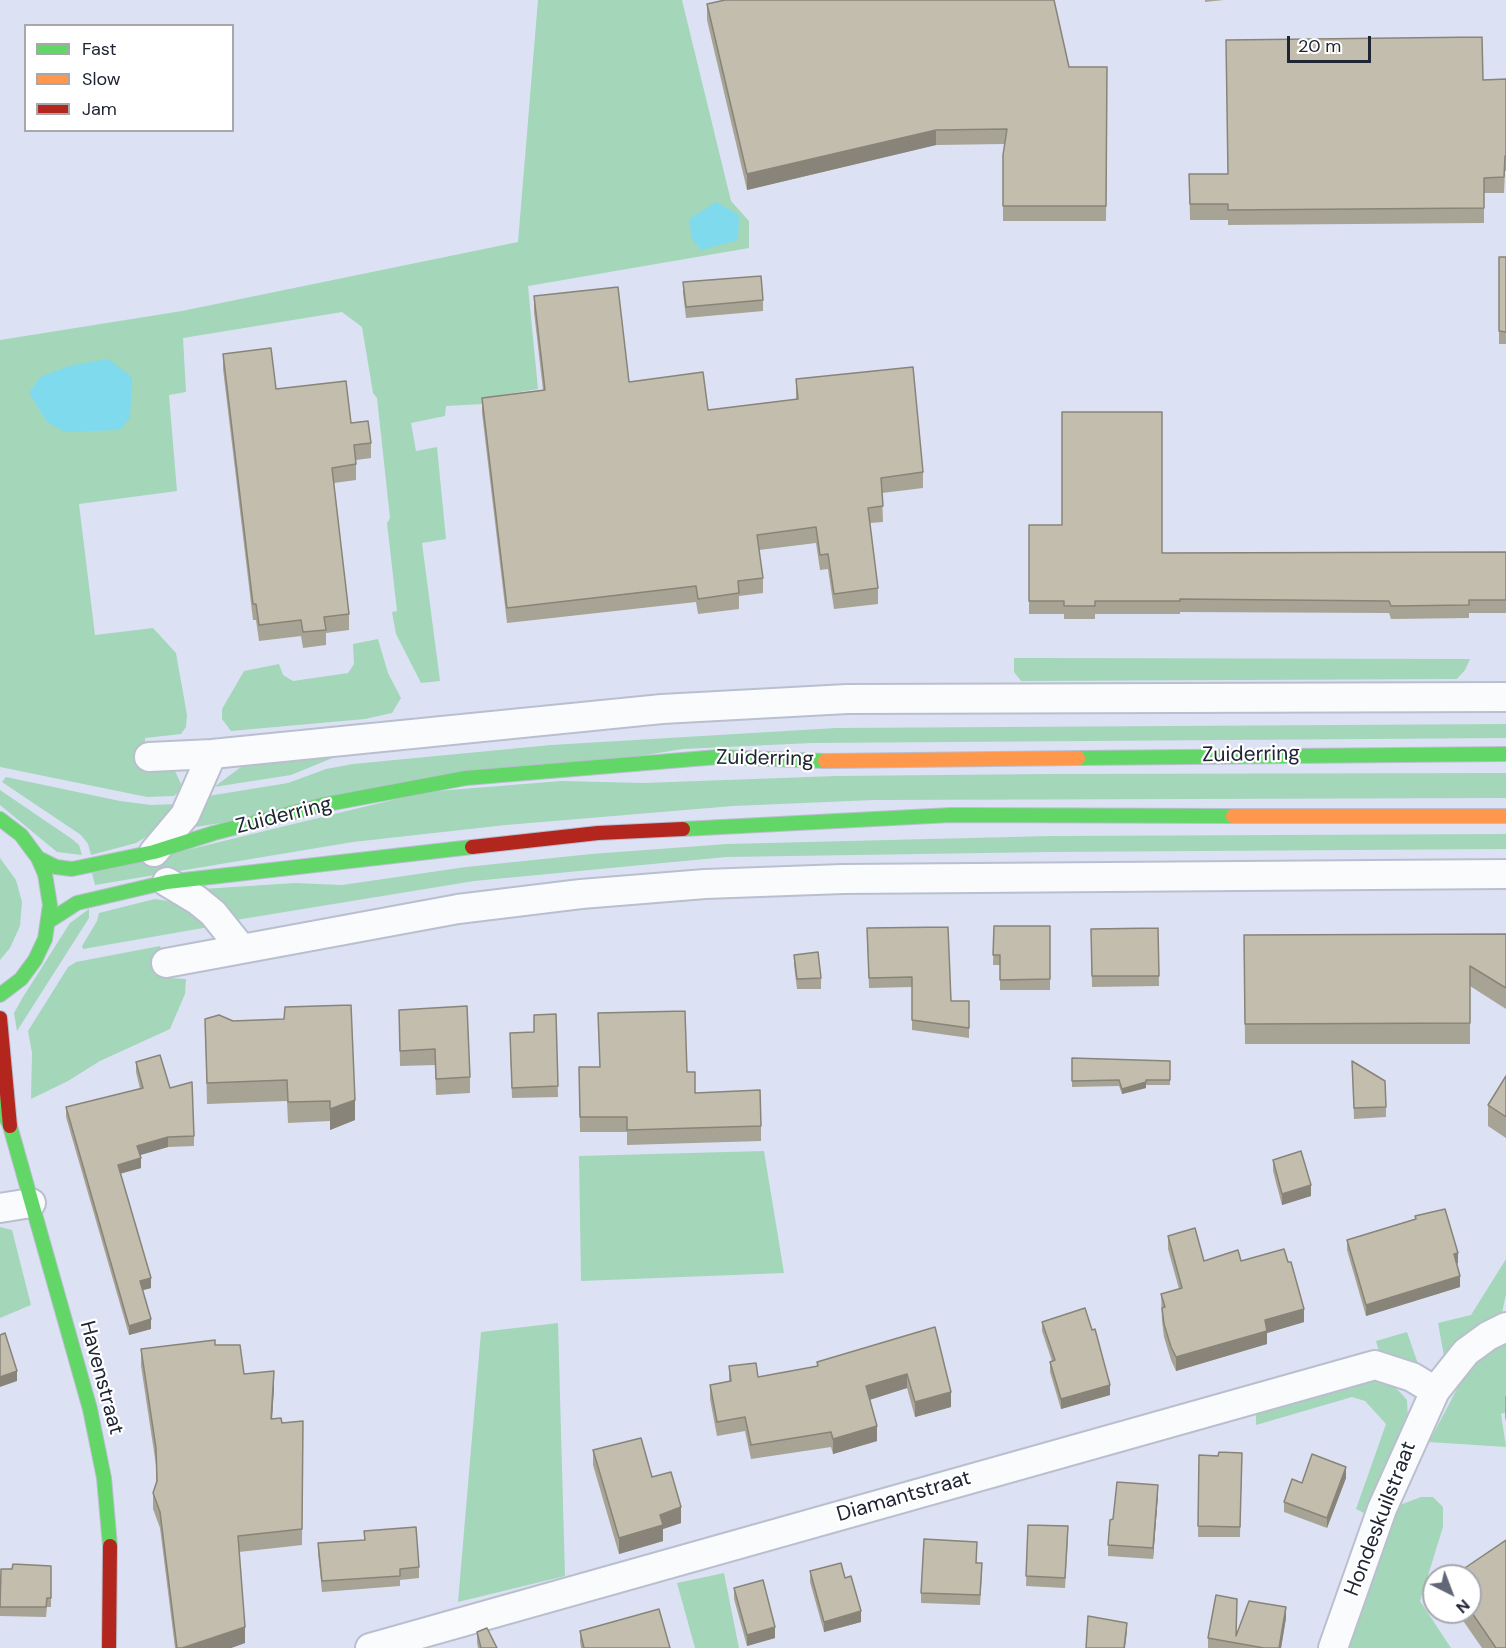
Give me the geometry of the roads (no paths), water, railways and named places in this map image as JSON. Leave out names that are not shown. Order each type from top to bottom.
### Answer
[{"type":"main road","name":"Zuiderring","points":[[38,858],[57,867],[72,869],[154,852],[214,833],[322,805],[466,778],[718,756],[781,761],[1506,754]]},
{"type":"main road","points":[[49,921],[77,903],[167,882],[598,833],[951,815],[1506,816]]},
{"type":"main road","points":[[0,819],[21,835],[38,858],[49,892],[49,921],[45,939],[35,960],[21,979],[1,994]]},
{"type":"main road","name":"Havenstraat","points":[[1,994],[0,1016],[10,1126],[90,1409],[104,1479],[110,1526],[109,1648]]},
{"type":"main road","name":"Havenstraat","points":[[0,1105],[10,1126]]},
{"type":"street","points":[[149,757],[212,754],[662,709],[847,699],[1506,698]]},
{"type":"street","points":[[154,852],[185,815],[212,754]]},
{"type":"street","points":[[166,963],[458,909],[581,894],[705,884],[855,879],[1506,874]]},
{"type":"street","points":[[167,882],[197,900],[213,913],[241,948]]},
{"type":"street","points":[[0,1208],[31,1203]]},
{"type":"street","name":"Hondeskuilstraat","points":[[1333,1648],[1382,1509],[1435,1391],[1466,1352],[1488,1336],[1506,1327]]},
{"type":"street","name":"Diamantstraat","points":[[370,1648],[1375,1365],[1412,1377],[1435,1391]]},
{"type":"water","points":[[716,202],[739,215],[738,240],[701,250],[692,239],[689,219]]},
{"type":"water","points":[[108,359],[132,377],[130,418],[120,430],[65,432],[47,422],[29,393],[40,377],[69,366]]}]
